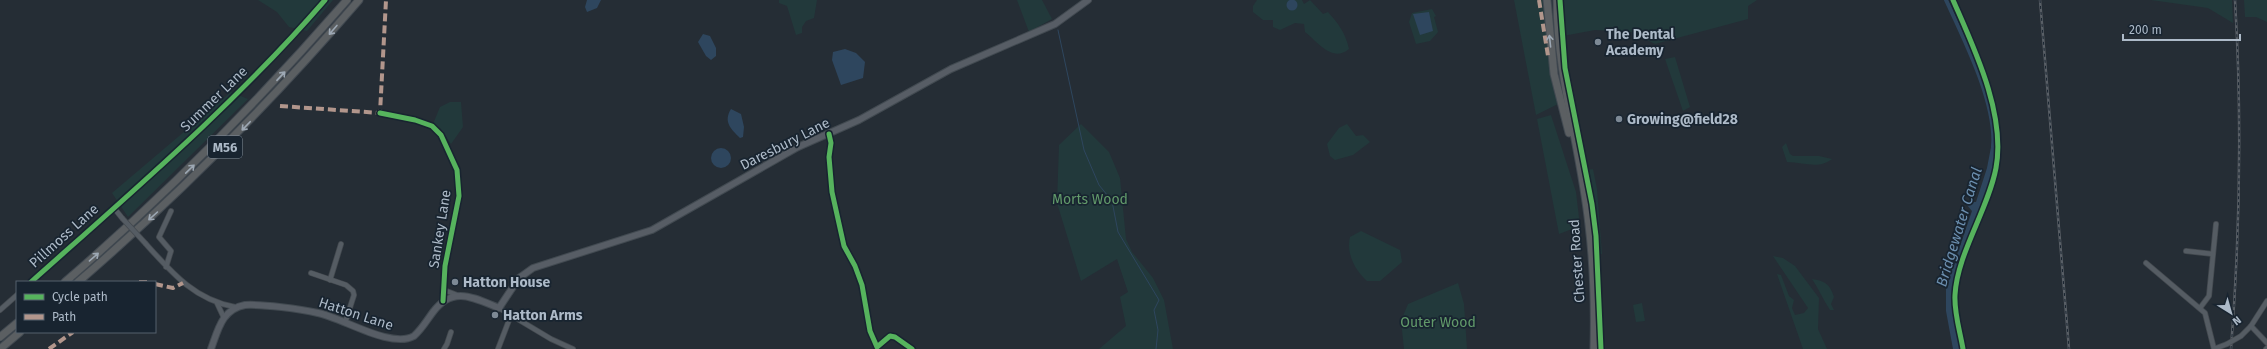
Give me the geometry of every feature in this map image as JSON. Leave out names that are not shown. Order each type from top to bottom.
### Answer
[{"type":"highway","name":"M56","points":[[66,281],[142,214],[202,157],[282,75],[347,0]]},
{"type":"highway","name":"M56","points":[[79,281],[162,208],[223,149],[298,71],[359,0]]},
{"type":"highway","name":"Chester Road","points":[[1547,0],[1549,11],[1549,37],[1554,74],[1580,171]]},
{"type":"highway","name":"Chester Road","points":[[1556,0],[1561,69],[1589,224],[1593,275],[1594,349]]},
{"type":"highway","points":[[0,338],[16,324]]},
{"type":"highway","points":[[0,349],[19,333]]},
{"type":"main road","name":"Daresbury Lane","points":[[499,308],[519,278],[533,268],[543,263],[615,244],[652,230],[792,151],[871,114],[951,69],[1055,24],[1088,0]]},
{"type":"main road","points":[[1549,11],[1551,0]]},
{"type":"main road","points":[[457,295],[469,296],[499,308]]},
{"type":"main road","name":"Hatton Lane","points":[[235,308],[253,305],[317,313],[388,339],[404,340],[417,334],[443,301],[457,295]]},
{"type":"main road","points":[[211,349],[224,318],[235,308]]},
{"type":"street","name":"Summer Lane","points":[[114,208],[184,146],[247,84],[326,0]]},
{"type":"street","name":"Sankey Lane","points":[[380,113],[415,120],[432,126],[441,135],[456,170],[459,196],[445,266],[443,301]]},
{"type":"street","points":[[829,134],[831,143],[829,157],[832,192],[844,246],[855,266],[862,285],[870,331],[877,347],[890,336],[895,336],[912,349]]},
{"type":"street","name":"Pillmoss Lane","points":[[32,281],[114,208],[166,267],[193,291],[217,303],[235,308]]},
{"type":"street","points":[[166,267],[171,251],[159,237],[171,211]]},
{"type":"street","points":[[2200,308],[2209,296],[2216,224]]},
{"type":"street","points":[[330,280],[341,244]]},
{"type":"street","points":[[2186,251],[2213,254]]},
{"type":"street","points":[[2146,263],[2200,308],[2207,319],[2214,349],[2227,344],[2240,336],[2251,326],[2267,301]]},
{"type":"street","points":[[311,273],[346,285],[354,291],[345,323]]},
{"type":"street","points":[[444,290],[457,295]]},
{"type":"street","points":[[0,310],[16,295]]},
{"type":"street","points":[[217,303],[224,318]]},
{"type":"street","points":[[499,308],[551,339],[573,349]]},
{"type":"street","points":[[498,349],[511,315]]},
{"type":"street","points":[[2251,326],[2267,343]]},
{"type":"street","points":[[444,349],[448,344],[451,332]]},
{"type":"green space","points":[[258,0],[333,0],[307,31],[289,27],[277,12]]},
{"type":"green space","points":[[779,0],[817,0],[814,18],[806,21],[802,27],[802,33],[796,35],[787,6],[779,3]]},
{"type":"green space","points":[[1017,0],[1042,0],[1052,19],[1029,32]]},
{"type":"green space","points":[[1257,0],[1302,0],[1304,4],[1310,0],[1323,14],[1328,12],[1335,20],[1344,34],[1349,49],[1343,53],[1337,54],[1326,50],[1305,32],[1304,24],[1295,23],[1280,30],[1273,27],[1273,20],[1263,20],[1253,12],[1253,6]]},
{"type":"green space","points":[[1514,0],[1544,0],[1548,54],[1558,104],[1536,115]]},
{"type":"green space","points":[[1562,0],[1757,0],[1748,6],[1748,19],[1655,44],[1631,32],[1595,30],[1563,36]]},
{"type":"green space","points":[[2151,0],[2232,0],[2233,23],[2208,8]]},
{"type":"green space","points":[[2244,0],[2267,0],[2267,22],[2256,17],[2245,17]]},
{"type":"green space","points":[[1432,9],[1436,16],[1434,17],[1438,32],[1430,41],[1416,44],[1409,22],[1412,13]]},
{"type":"green space","points":[[1675,57],[1690,107],[1683,111],[1665,59]]},
{"type":"green space","points":[[231,92],[248,99],[128,217],[112,193]]},
{"type":"green space","points":[[450,102],[461,102],[463,127],[451,144],[440,128],[433,124],[440,107]]},
{"type":"green space","points":[[1551,115],[1576,192],[1580,226],[1559,234],[1537,119]]},
{"type":"green space","name":"Morts Wood","points":[[1081,124],[1109,152],[1120,178],[1126,239],[1132,252],[1153,278],[1164,300],[1173,349],[1099,349],[1126,326],[1120,297],[1128,292],[1117,259],[1081,281],[1057,203],[1059,145]]},
{"type":"green space","points":[[1347,124],[1356,136],[1363,135],[1370,142],[1353,155],[1335,160],[1330,156],[1327,144],[1339,128]]},
{"type":"green space","points":[[1786,143],[1790,154],[1793,156],[1819,156],[1832,159],[1816,165],[1787,162],[1782,147]]},
{"type":"green space","points":[[1593,169],[1597,189],[1602,254],[1595,254],[1594,217],[1584,173],[1586,170]]},
{"type":"green space","points":[[1361,231],[1400,250],[1402,262],[1380,281],[1367,281],[1352,261],[1349,250],[1350,237]]},
{"type":"green space","points":[[1773,256],[1783,258],[1795,266],[1819,298],[1818,329],[1827,349],[1803,349],[1777,274],[1781,275],[1789,296],[1794,300],[1792,308],[1795,315],[1804,313],[1808,308]]},
{"type":"green space","points":[[1812,279],[1824,282],[1829,286],[1834,297],[1831,304],[1834,310],[1830,310]]},
{"type":"green space","name":"Outer Wood","points":[[1458,283],[1464,304],[1467,349],[1404,349],[1401,321],[1408,304]]},
{"type":"green space","points":[[1642,303],[1645,321],[1636,322],[1633,305]]},
{"type":"water","points":[[587,0],[601,0],[597,8],[587,12],[585,7]]},
{"type":"water","points":[[1290,0],[1294,0],[1296,1],[1296,9],[1290,10],[1287,7],[1287,3]]},
{"type":"water","points":[[1429,12],[1433,31],[1420,35],[1413,14]]},
{"type":"water","points":[[703,34],[710,36],[716,48],[716,56],[711,60],[706,56],[698,42]]},
{"type":"water","points":[[845,49],[856,53],[865,62],[863,78],[841,85],[832,60],[833,52]]},
{"type":"water","points":[[731,109],[741,114],[744,127],[743,137],[740,138],[729,125],[728,118]]},
{"type":"water","points":[[1992,142],[1995,143],[1991,181],[1959,270],[1955,289],[1955,312],[1961,349],[1953,349],[1946,311],[1946,287],[1972,211],[1967,205],[1969,202],[1976,202],[1987,168]]},
{"type":"water","points":[[721,148],[728,151],[731,158],[728,165],[721,168],[714,165],[711,158],[714,151]]},
{"type":"waterway","name":"Bridgewater Canal","points":[[1946,0],[1970,52],[1985,92],[1993,130],[1993,147]]},
{"type":"waterway","points":[[1058,30],[1084,150],[1099,185],[1112,201],[1118,232],[1159,300],[1154,310],[1158,330],[1156,349]]},
{"type":"railway","points":[[2040,0],[2069,349]]},
{"type":"railway","points":[[2231,349],[2239,174],[2239,87],[2235,0]]},
{"type":"marked path","points":[[280,106],[380,113],[386,0]]},
{"type":"marked path","points":[[1539,0],[1548,56]]},
{"type":"marked path","points":[[156,284],[173,288],[183,283]]},
{"type":"marked path","points":[[49,349],[72,333]]},
{"type":"cycle path","points":[[32,281],[183,146],[256,75],[325,0]]},
{"type":"cycle path","points":[[1560,0],[1565,68],[1592,204],[1596,236],[1601,349]]},
{"type":"cycle path","points":[[1953,0],[1970,39],[1986,82],[1992,104],[1998,147],[1996,168],[1992,184],[1961,264],[1957,279],[1955,308],[1963,349]]},
{"type":"cycle path","points":[[380,113],[415,120],[432,126],[441,135],[457,170],[459,196],[445,266],[443,301]]},
{"type":"cycle path","points":[[829,134],[831,143],[829,157],[832,192],[844,246],[855,266],[862,285],[870,331],[877,347],[890,336],[895,337],[912,349]]},
{"type":"place","name":"The Dental Academy","points":[[1598,42]]},
{"type":"place","name":"Growing@field28","points":[[1619,119]]},
{"type":"place","name":"Hatton House","points":[[455,282]]},
{"type":"place","name":"Hatton Arms","points":[[495,315]]}]
